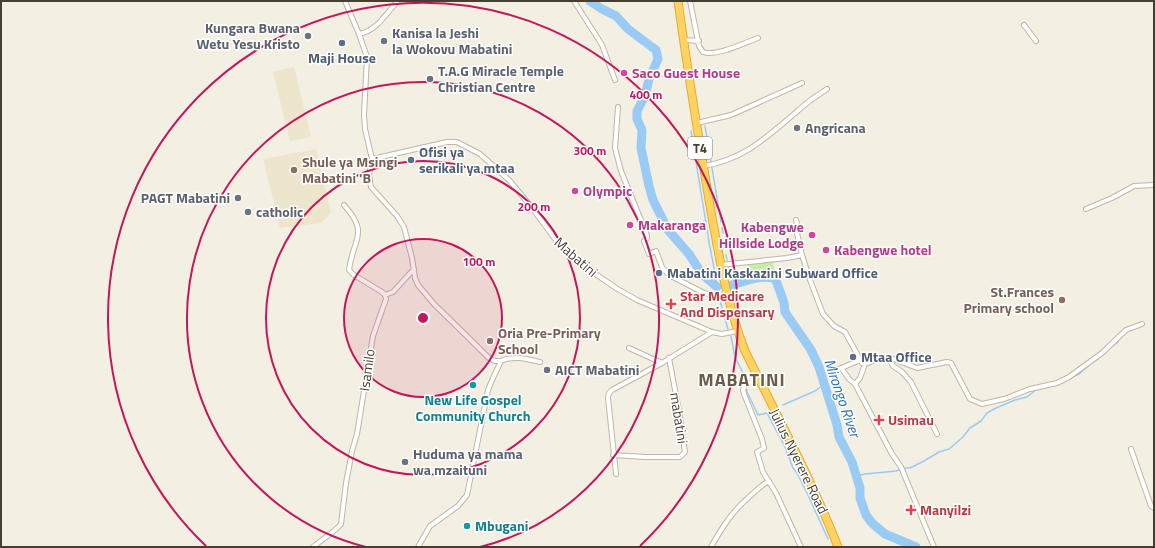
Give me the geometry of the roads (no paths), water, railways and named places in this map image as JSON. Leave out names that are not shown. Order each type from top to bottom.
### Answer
[{"type":"highway","name":"Julius Nyerere Road","points":[[678,1],[697,123],[709,165],[720,265],[721,295],[748,357],[804,470],[838,547]]},
{"type":"street","points":[[345,1],[367,57],[364,115],[365,129],[372,159],[369,175],[371,187],[401,221],[408,241],[415,278],[418,285],[434,304],[489,358],[495,361],[501,361],[515,357],[540,362]]},
{"type":"street","points":[[359,34],[370,31],[398,1]]},
{"type":"street","points":[[574,1],[602,45],[615,80]]},
{"type":"street","points":[[690,1],[700,46],[703,52],[711,54],[758,38]]},
{"type":"street","points":[[1024,24],[1036,41]]},
{"type":"street","points":[[683,40],[699,41]]},
{"type":"street","points":[[697,123],[731,115],[802,83]]},
{"type":"street","points":[[709,165],[722,163],[742,154],[772,132],[800,108],[827,89]]},
{"type":"street","points":[[618,107],[615,148],[621,170],[647,235],[647,238],[644,241],[649,254],[656,251],[662,267],[671,276],[704,292],[721,295]]},
{"type":"street","name":"Mabatini","points":[[372,159],[447,142],[457,142],[480,154],[509,180],[561,247],[581,264],[616,288],[637,300],[712,332],[722,334],[737,331]]},
{"type":"street","points":[[1086,209],[1112,198],[1134,186],[1154,185]]},
{"type":"street","points":[[344,205],[354,217],[358,226],[349,270],[354,275],[385,295],[392,292],[414,269]]},
{"type":"street","points":[[796,220],[798,228],[797,233],[802,255],[823,314],[834,326],[845,332],[860,360],[865,364]]},
{"type":"street","points":[[720,265],[802,255]]},
{"type":"street","name":"Isamilo","points":[[312,547],[325,536],[337,529],[341,524],[346,483],[357,434],[371,344],[378,319],[385,302],[385,295]]},
{"type":"street","points":[[855,384],[860,378],[865,364],[879,358],[891,358],[917,368],[946,362],[950,363],[970,399],[982,404],[1004,399],[1030,389],[1057,383],[1102,353],[1126,330],[1142,324]]},
{"type":"street","points":[[616,474],[608,398],[609,393],[712,332]]},
{"type":"street","points":[[629,348],[662,363]]},
{"type":"street","name":"mabatini","points":[[613,454],[652,457],[680,457],[685,452],[669,358]]},
{"type":"street","points":[[889,358],[893,366],[902,372],[916,391],[937,434]]},
{"type":"street","points":[[830,373],[860,360]]},
{"type":"street","points":[[418,547],[430,526],[458,506],[467,496],[488,390],[492,378],[501,361]]},
{"type":"street","points":[[841,368],[855,384],[892,454],[901,467],[934,547]]},
{"type":"street","points":[[742,382],[744,394],[762,439],[764,448],[757,452],[761,466],[776,492],[801,547]]},
{"type":"street","points":[[1131,449],[1151,506],[1154,508]]},
{"type":"street","points":[[711,547],[723,525],[736,509],[763,484],[769,482]]},
{"type":"waterway","name":"Mirongo River","points":[[590,1],[616,16],[628,29],[656,50],[658,59],[649,79],[645,96],[637,111],[637,119],[642,130],[641,148],[649,186],[653,200],[668,230],[689,254],[702,274],[717,287]]},
{"type":"waterway","points":[[705,126],[721,222]]},
{"type":"waterway","points":[[691,131],[716,278],[714,285]]},
{"type":"waterway","points":[[722,228],[723,233]]},
{"type":"waterway","points":[[726,255],[727,260]]},
{"type":"waterway","points":[[728,266],[732,278],[738,283]]},
{"type":"waterway","name":"Mirongo River","points":[[732,285],[758,278],[774,278],[784,303],[785,312],[811,350],[819,367],[837,425],[839,437],[852,462],[860,488],[860,498],[866,515],[872,523],[885,534],[916,547]]},
{"type":"waterway","points":[[716,287],[728,329]]},
{"type":"waterway","points":[[731,336],[735,357],[746,379],[745,383],[747,392],[758,415],[767,413]]},
{"type":"waterway","points":[[1110,348],[1118,342]]},
{"type":"waterway","points":[[1072,377],[1079,374],[1095,360]]},
{"type":"waterway","points":[[783,405],[815,391],[823,385]]},
{"type":"waterway","points":[[905,468],[910,468],[939,452],[949,449],[962,438],[970,428],[981,421],[987,413],[1015,400],[1027,397],[1036,390],[1047,387]]},
{"type":"waterway","points":[[767,413],[785,447],[793,468],[808,495],[828,539]]},
{"type":"waterway","points":[[856,476],[899,470]]},
{"type":"place","name":"Kungara Bwana Wetu Yesu Kristo","points":[[308,36]]},
{"type":"place","name":"Kanisa la Jeshi la Wokovu Mabatini","points":[[384,41]]},
{"type":"place","name":"Maji House","points":[[342,43]]},
{"type":"place","name":"Saco Guest House","points":[[624,73]]},
{"type":"place","name":"T.A.G Miracle Temple Christian Centre","points":[[430,79]]},
{"type":"place","name":"Angricana","points":[[797,128]]},
{"type":"place","name":"Ofisi ya serikali ya mtaa","points":[[411,160]]},
{"type":"place","name":"Shule ya Msingi Mabatini 'B","points":[[294,170]]},
{"type":"place","name":"Olympic","points":[[575,191]]},
{"type":"place","name":"PAGT Mabatini","points":[[238,198]]},
{"type":"place","name":"catholic","points":[[248,212]]},
{"type":"place","name":"Makaranga","points":[[630,225]]},
{"type":"place","name":"Kabengwe Hillside Lodge","points":[[812,235]]},
{"type":"place","name":"Kabengwe hotel","points":[[826,250]]},
{"type":"place","name":"Mabatini Kaskazini Subward Office","points":[[659,273]]},
{"type":"place","name":"St.Frances Primary school","points":[[1062,300]]},
{"type":"place","name":"Star Medicare And Dispensary","points":[[671,304]]},
{"type":"place","name":"Oria Pre-Primary School","points":[[490,341]]},
{"type":"place","name":"Mtaa Office","points":[[853,357]]},
{"type":"place","name":"AICT Mabatini","points":[[547,370]]},
{"type":"place","name":"New Life Gospel Community Church","points":[[473,385]]},
{"type":"place","name":"Usimau","points":[[879,420]]},
{"type":"place","name":"Huduma ya mama wa mzaituni","points":[[405,462]]},
{"type":"place","name":"Manyilzi","points":[[911,510]]},
{"type":"place","name":"Mbugani","points":[[467,526]]},
{"type":"district","name":"MABATINI","points":[[742,380]]}]
